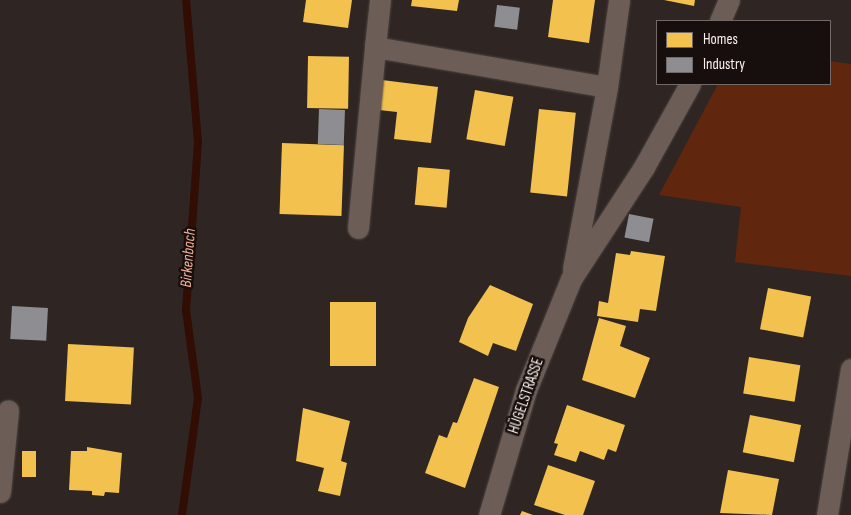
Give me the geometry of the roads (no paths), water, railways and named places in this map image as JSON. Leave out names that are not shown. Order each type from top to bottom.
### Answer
[{"type":"street","points":[[358,228],[374,46],[380,0]]},
{"type":"street","name":"HÜGELSTRASSE","points":[[571,280],[607,87],[618,0]]},
{"type":"street","points":[[720,20],[730,0]]},
{"type":"street","points":[[374,46],[607,87]]},
{"type":"street","name":"HÜGELSTRASSE","points":[[489,515],[526,390],[571,280],[644,167],[689,85]]},
{"type":"street","points":[[826,515],[851,369]]},
{"type":"street","points":[[0,492],[8,410]]},
{"type":"waterway","name":"Birkenbach","points":[[182,515],[198,398],[186,310],[198,142],[186,0]]}]
